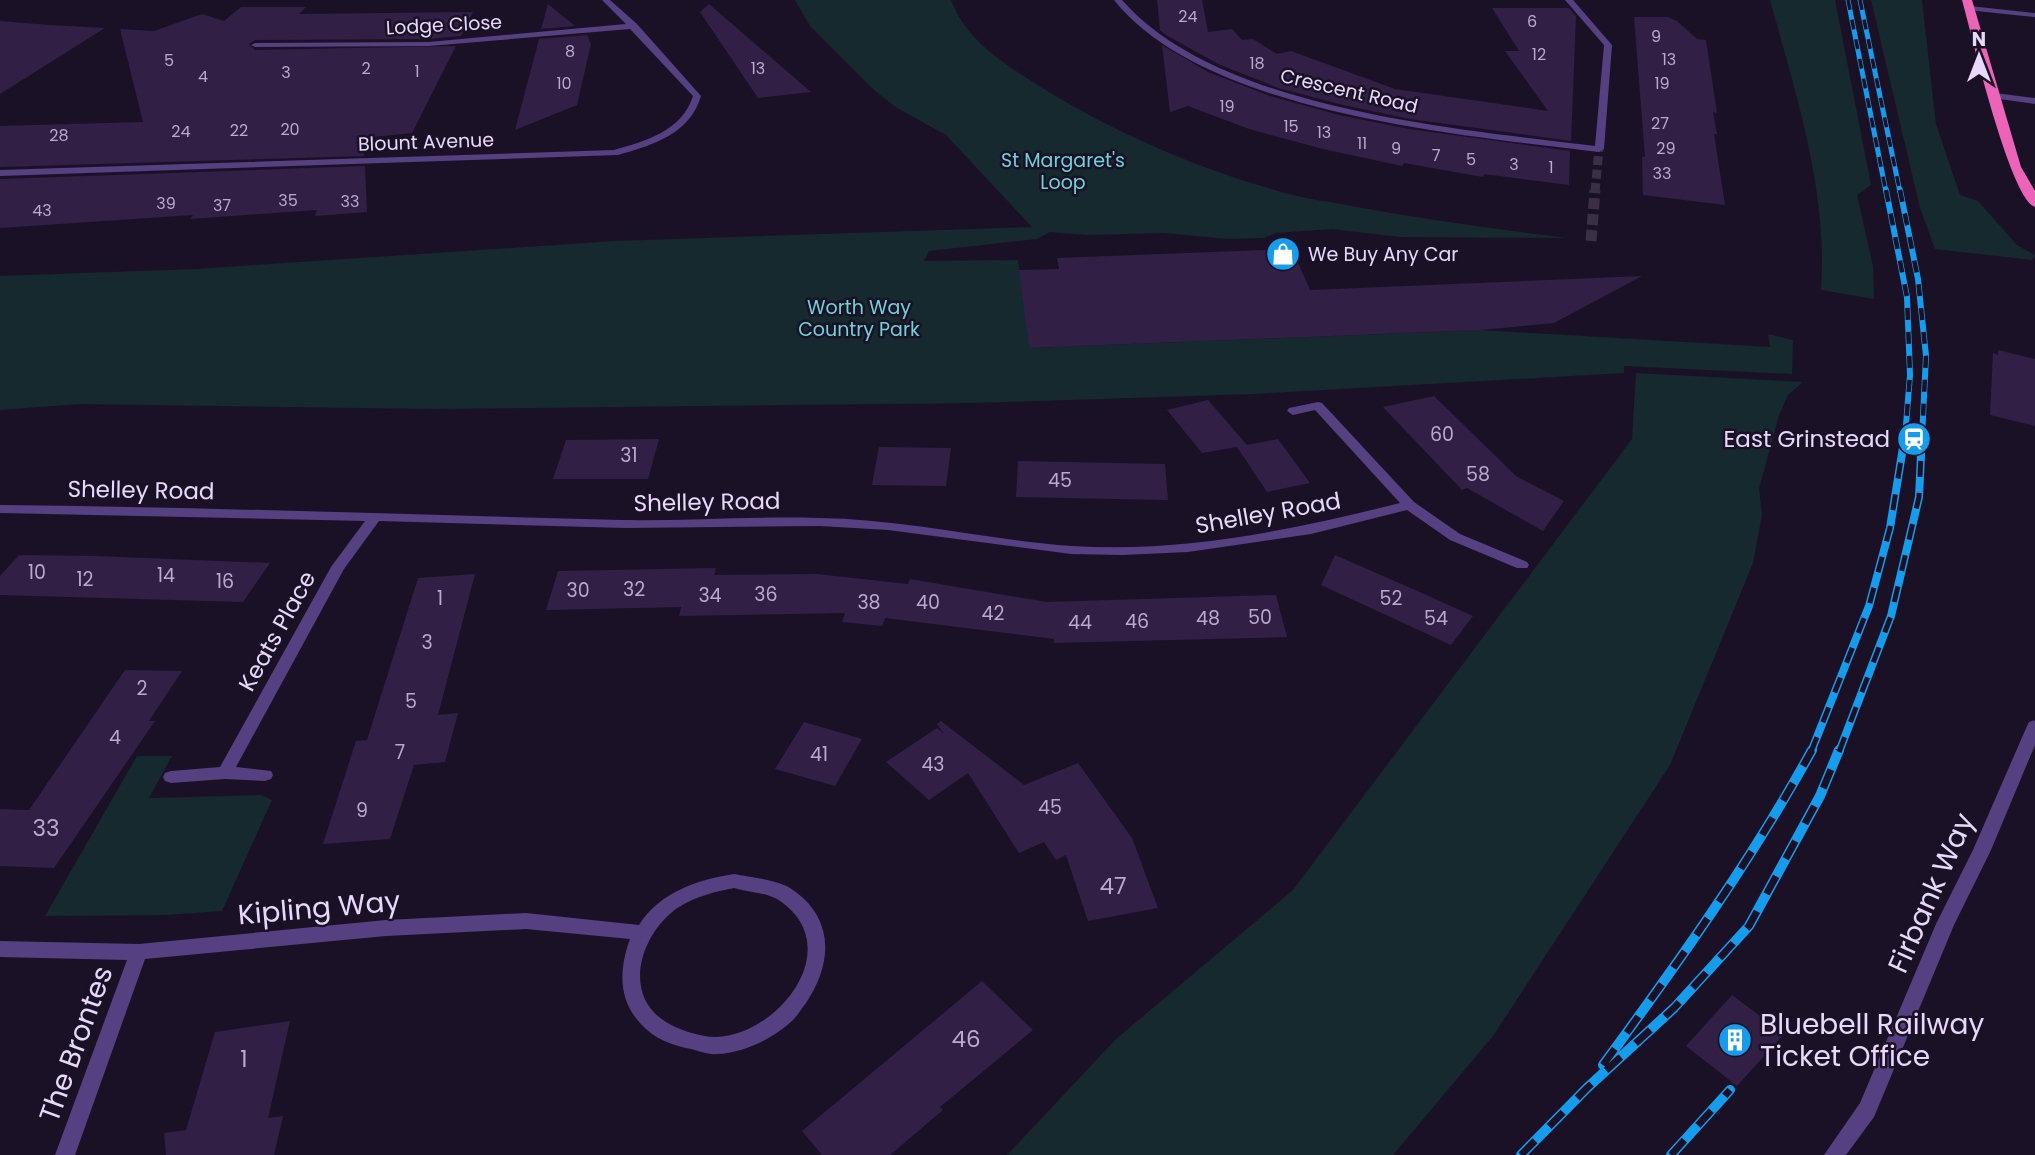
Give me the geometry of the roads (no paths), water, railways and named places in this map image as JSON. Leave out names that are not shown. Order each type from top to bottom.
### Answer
[{"type":"highway","points":[[1968,4],[2015,167],[2035,203]]},
{"type":"street","name":"Blount Avenue","points":[[0,173],[615,153],[648,143],[677,126],[695,109],[697,96],[664,63],[634,26],[606,0]]},
{"type":"street","name":"Crescent Road","points":[[1118,0],[1144,29],[1170,48],[1272,92],[1369,118],[1599,149],[1608,45],[1569,0]]},
{"type":"street","points":[[1968,4],[2035,15]]},
{"type":"street","name":"Lodge Close","points":[[255,45],[429,44],[634,26]]},
{"type":"street","points":[[247,53],[264,37]]},
{"type":"street","points":[[1995,96],[2035,101]]},
{"type":"street","points":[[1293,411],[1318,406],[1409,505],[1455,537],[1522,565]]},
{"type":"street","name":"Shelley Road","points":[[0,509],[626,524],[820,522],[888,526],[1071,550],[1123,551],[1188,548],[1311,530],[1409,505]]},
{"type":"street","name":"Keats Place","points":[[225,773],[338,567],[376,516]]},
{"type":"street","name":"Firbank Way","points":[[1834,1155],[1867,1110],[1945,924],[1982,850],[2035,726]]},
{"type":"street","points":[[171,777],[225,773],[265,775]]},
{"type":"street","points":[[734,881],[757,882],[796,901],[809,916],[818,937],[818,961],[810,985],[794,1008],[771,1026],[749,1037],[726,1043],[702,1044],[660,1031],[644,1018],[634,1001],[629,982],[631,962],[642,933],[666,907],[686,894],[710,885],[734,881]]},
{"type":"street","name":"Kipling Way","points":[[0,949],[139,952],[386,928],[526,921],[642,933]]},
{"type":"street","name":"The Brontes","points":[[65,1155],[139,952]]},
{"type":"tunnel","points":[[1595,192],[1599,149]]},
{"type":"tunnel","points":[[1591,241],[1595,190]]},
{"type":"railway","points":[[1848,0],[1886,192]]},
{"type":"railway","points":[[1860,0],[1900,192]]},
{"type":"railway","points":[[1886,190],[1907,297],[1910,375],[1905,437]]},
{"type":"railway","points":[[1900,190],[1918,279],[1926,356],[1922,437]]},
{"type":"railway","points":[[1811,751],[1869,606],[1890,528],[1905,435]]},
{"type":"railway","points":[[1839,752],[1891,616],[1919,497],[1922,435]]},
{"type":"railway","points":[[1521,1155],[1587,1088],[1674,1008],[1749,926],[1820,796],[1839,750]]},
{"type":"railway","points":[[1603,1065],[1713,911],[1811,751]]},
{"type":"railway","points":[[1671,1155],[1730,1090]]},
{"type":"place","name":"We Buy Any Car","points":[[1283,254]]},
{"type":"place","name":"East Grinstead","points":[[1914,439]]},
{"type":"place","name":"Bluebell Railway Ticket Office","points":[[1735,1040]]},
{"type":"park label","name":"St Margaret's Loop","points":[[1063,171]]},
{"type":"park label","name":"Worth Way Country Park","points":[[859,318]]}]
